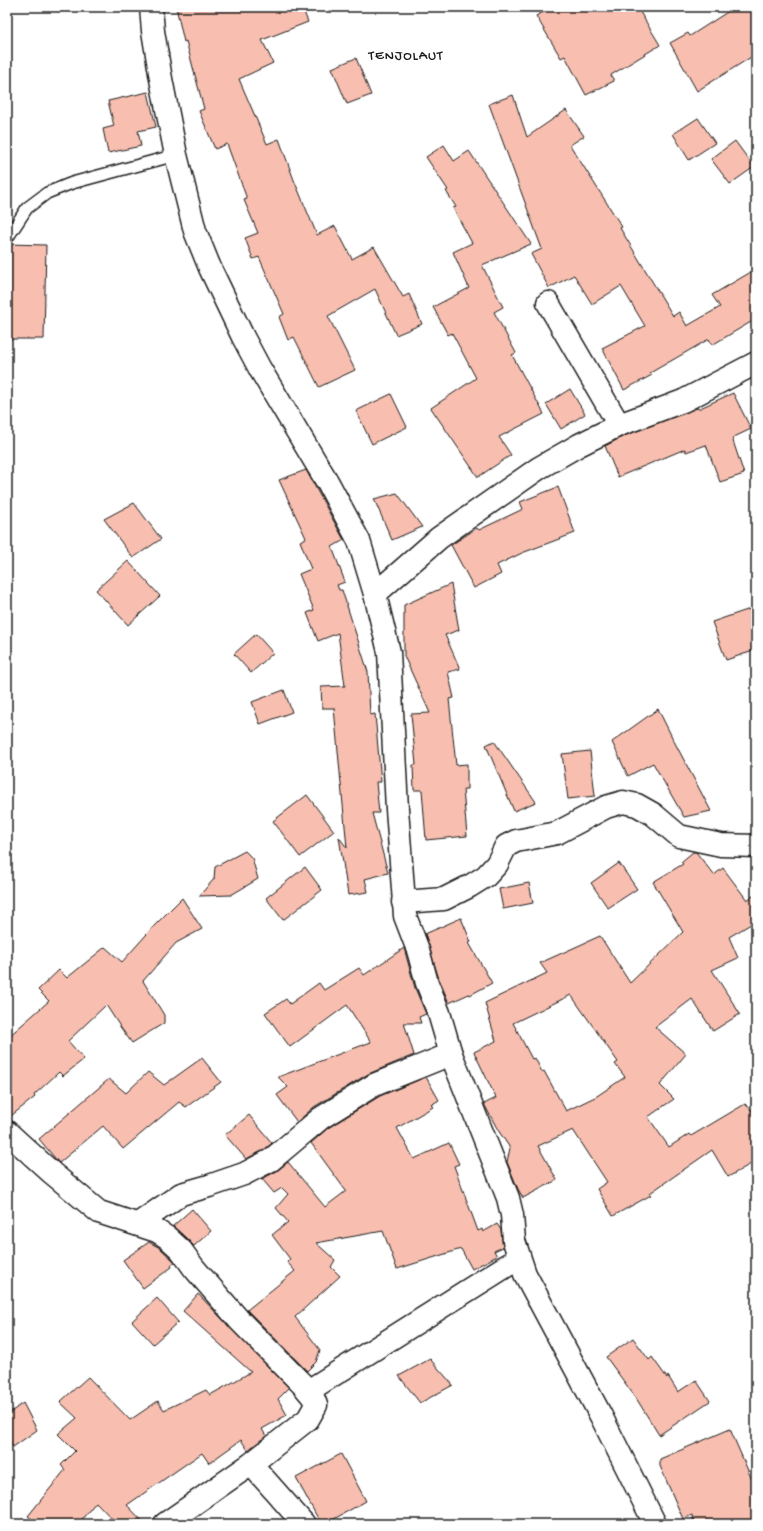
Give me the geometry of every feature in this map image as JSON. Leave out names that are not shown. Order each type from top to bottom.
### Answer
[{"type":"street","points":[[151,7],[153,31],[176,155],[195,231],[210,268],[260,369],[328,483],[359,541],[375,594],[389,652],[403,902],[405,916],[418,950],[427,983],[439,1013],[451,1054],[508,1198],[512,1215],[514,1241],[525,1274],[601,1416],[654,1524]]},
{"type":"street","points":[[548,303],[619,425]]},
{"type":"street","points":[[375,594],[439,538],[539,468],[579,445],[619,425],[683,401],[756,363]]},
{"type":"street","points":[[403,902],[444,899],[486,876],[497,864],[506,846],[516,841],[557,833],[606,807],[623,802],[637,805],[653,814],[679,836],[721,845],[756,846]]},
{"type":"street","points":[[138,1224],[181,1194],[244,1174],[271,1160],[321,1118],[374,1085],[451,1054]]},
{"type":"street","points":[[7,1132],[52,1173],[99,1212],[157,1231],[181,1250],[194,1268],[240,1322],[313,1397],[316,1405],[308,1419],[251,1464],[165,1524]]},
{"type":"street","points":[[308,1391],[519,1258]]},
{"type":"street","points":[[251,1464],[304,1524]]},
{"type":"lane","points":[[8,237],[27,208],[47,193],[72,183],[176,155]]},
{"type":"building","points":[[176,7],[302,7],[308,22],[262,40],[273,63],[239,79],[267,144],[279,139],[317,235],[335,226],[352,259],[374,247],[403,297],[409,294],[422,324],[396,335],[375,289],[328,316],[355,370],[319,387],[294,337],[288,340],[279,317],[284,314],[259,257],[253,259],[245,238],[258,233],[244,200],[247,199],[227,144],[215,149],[199,111],[204,109],[186,41],[184,42]]},
{"type":"building","points":[[552,7],[637,7],[660,45],[611,75],[614,81],[586,95],[565,56],[561,58],[536,16]]},
{"type":"building","points":[[735,7],[756,7],[756,54],[697,91],[670,43],[688,33],[690,36]]},
{"type":"building","points":[[356,58],[371,95],[347,104],[332,68]]},
{"type":"building","points":[[148,92],[156,127],[138,131],[141,146],[108,153],[103,129],[114,126],[108,101]]},
{"type":"building","points":[[513,95],[527,137],[566,110],[584,136],[570,145],[622,227],[620,228],[673,316],[679,312],[687,326],[720,307],[712,295],[756,269],[756,319],[712,345],[709,339],[650,373],[652,375],[624,390],[602,348],[645,326],[621,286],[592,304],[574,275],[549,288],[531,254],[542,249],[489,104]]},
{"type":"building","points":[[698,118],[715,143],[689,160],[673,134]]},
{"type":"building","points":[[735,141],[754,167],[730,184],[711,159]]},
{"type":"building","points":[[444,145],[454,161],[469,151],[531,244],[482,265],[503,307],[494,312],[516,353],[512,355],[544,414],[499,437],[511,455],[478,477],[431,408],[476,378],[452,333],[448,335],[433,307],[469,288],[453,252],[472,243],[453,208],[456,207],[446,191],[448,190],[426,157]]},
{"type":"building","points":[[7,244],[46,245],[44,339],[7,339]]},
{"type":"building","points":[[570,389],[585,414],[561,429],[546,404]]},
{"type":"building","points":[[733,393],[751,429],[732,438],[744,474],[720,482],[706,445],[686,452],[685,449],[618,477],[605,446],[624,436],[697,408],[698,409]]},
{"type":"building","points":[[391,394],[407,427],[372,444],[356,411]]},
{"type":"building","points":[[306,470],[344,540],[332,547],[345,582],[337,585],[339,590],[342,590],[368,672],[370,715],[375,714],[381,782],[376,782],[379,813],[372,813],[388,873],[365,879],[368,892],[348,895],[339,837],[347,848],[334,708],[322,708],[321,687],[345,686],[338,633],[318,641],[307,613],[314,610],[299,574],[311,569],[300,541],[306,538],[279,480]]},
{"type":"building","points":[[558,487],[575,533],[522,553],[497,565],[501,574],[474,588],[451,545],[477,528],[479,530],[523,509],[520,502]]},
{"type":"building","points":[[397,493],[422,527],[392,540],[374,499]]},
{"type":"building","points":[[134,503],[161,539],[133,558],[104,519]]},
{"type":"building","points":[[128,561],[160,596],[128,625],[96,590]]},
{"type":"building","points":[[451,584],[459,630],[445,635],[460,669],[448,672],[454,698],[449,699],[456,765],[467,764],[467,789],[463,789],[467,836],[426,840],[422,790],[414,790],[413,765],[416,765],[411,714],[430,713],[404,656],[404,605]]},
{"type":"building","points":[[756,607],[756,650],[726,660],[712,622]]},
{"type":"building","points":[[256,634],[273,653],[251,673],[234,654]]},
{"type":"building","points":[[284,690],[292,712],[260,724],[252,702]]},
{"type":"building","points":[[658,709],[711,811],[684,817],[653,763],[628,776],[612,742]]},
{"type":"building","points":[[494,741],[536,802],[514,811],[486,745]]},
{"type":"building","points":[[590,751],[595,796],[568,799],[562,754]]},
{"type":"building","points":[[307,795],[334,831],[300,857],[273,821]]},
{"type":"building","points":[[245,851],[252,858],[258,879],[231,895],[199,896],[214,879],[215,867]]},
{"type":"building","points":[[693,852],[696,852],[714,875],[723,868],[747,900],[756,894],[756,921],[729,937],[738,958],[712,970],[740,1014],[713,1031],[692,999],[655,1027],[686,1054],[660,1085],[674,1099],[648,1117],[669,1147],[689,1134],[691,1136],[745,1104],[756,1114],[756,1161],[728,1177],[712,1150],[650,1193],[651,1195],[613,1216],[597,1189],[607,1182],[573,1130],[538,1146],[557,1180],[523,1198],[507,1162],[510,1148],[484,1104],[496,1098],[474,1052],[496,1041],[485,1003],[547,973],[540,963],[600,936],[630,983],[683,932],[653,882],[683,864],[681,862]],"holes":[[[571,995],[618,1062],[615,1064],[625,1077],[597,1096],[566,1111],[544,1071],[542,1072],[535,1058],[532,1059],[513,1023]]]},
{"type":"building","points":[[619,863],[637,889],[608,908],[591,883]]},
{"type":"building","points":[[305,867],[322,890],[283,920],[266,898]]},
{"type":"building","points":[[529,883],[533,903],[503,909],[499,889]]},
{"type":"building","points":[[182,898],[202,929],[176,943],[143,981],[164,1015],[164,1023],[132,1043],[106,1005],[68,1041],[84,1059],[63,1076],[59,1072],[34,1095],[35,1097],[7,1119],[7,1038],[49,1001],[38,990],[59,970],[67,978],[105,947],[122,962],[155,925]]},
{"type":"building","points":[[461,918],[471,942],[469,943],[492,983],[470,995],[469,994],[449,1003],[439,979],[425,934]]},
{"type":"building","points":[[404,948],[415,988],[426,1014],[419,1017],[421,1023],[404,1023],[414,1055],[368,1074],[314,1107],[297,1122],[277,1095],[288,1087],[278,1077],[371,1042],[347,1005],[290,1047],[265,1013],[286,999],[290,1004],[319,983],[324,990],[359,968],[364,975]]},
{"type":"building","points":[[202,1058],[221,1082],[186,1107],[179,1102],[123,1149],[103,1126],[59,1163],[39,1139],[109,1079],[126,1093],[148,1072],[164,1085]]},
{"type":"building","points":[[426,1077],[439,1100],[431,1105],[433,1107],[397,1128],[414,1159],[449,1143],[459,1164],[454,1166],[478,1231],[482,1229],[483,1232],[497,1224],[501,1230],[503,1247],[494,1251],[497,1256],[472,1269],[461,1249],[397,1269],[383,1231],[316,1243],[335,1260],[331,1267],[340,1276],[295,1317],[320,1350],[316,1362],[307,1371],[247,1310],[295,1271],[287,1262],[290,1259],[272,1235],[288,1222],[276,1208],[288,1194],[282,1188],[274,1193],[262,1179],[277,1171],[288,1162],[325,1207],[346,1191],[311,1143],[328,1128],[380,1096]]},
{"type":"building","points":[[249,1115],[272,1143],[264,1150],[246,1159],[225,1135]]},
{"type":"building","points":[[192,1209],[211,1231],[194,1246],[173,1226]]},
{"type":"building","points":[[149,1242],[160,1248],[175,1262],[171,1265],[172,1267],[143,1288],[123,1260]]},
{"type":"building","points":[[198,1294],[289,1388],[278,1399],[287,1415],[262,1429],[266,1436],[248,1450],[241,1440],[209,1463],[202,1453],[127,1505],[145,1524],[117,1524],[96,1502],[78,1524],[38,1524],[28,1516],[65,1470],[61,1465],[75,1451],[58,1434],[77,1418],[60,1402],[88,1377],[130,1420],[158,1401],[164,1410],[206,1390],[210,1395],[251,1372],[183,1311]]},
{"type":"building","points":[[157,1298],[178,1322],[153,1344],[132,1321]]},
{"type":"building","points":[[633,1338],[649,1360],[652,1357],[667,1378],[668,1376],[678,1392],[696,1380],[710,1401],[659,1435],[636,1398],[606,1357]]},
{"type":"building","points":[[430,1359],[453,1385],[420,1403],[399,1376]]},
{"type":"building","points":[[23,1403],[37,1430],[13,1447],[7,1437],[7,1415]]},
{"type":"building","points":[[730,1429],[756,1489],[756,1524],[695,1524],[692,1515],[683,1519],[660,1466],[660,1459]]},
{"type":"building","points":[[341,1454],[366,1501],[325,1524],[321,1524],[296,1478]]},
{"type":"district","name":"TENJOLAUT","points":[[406,56]]}]
